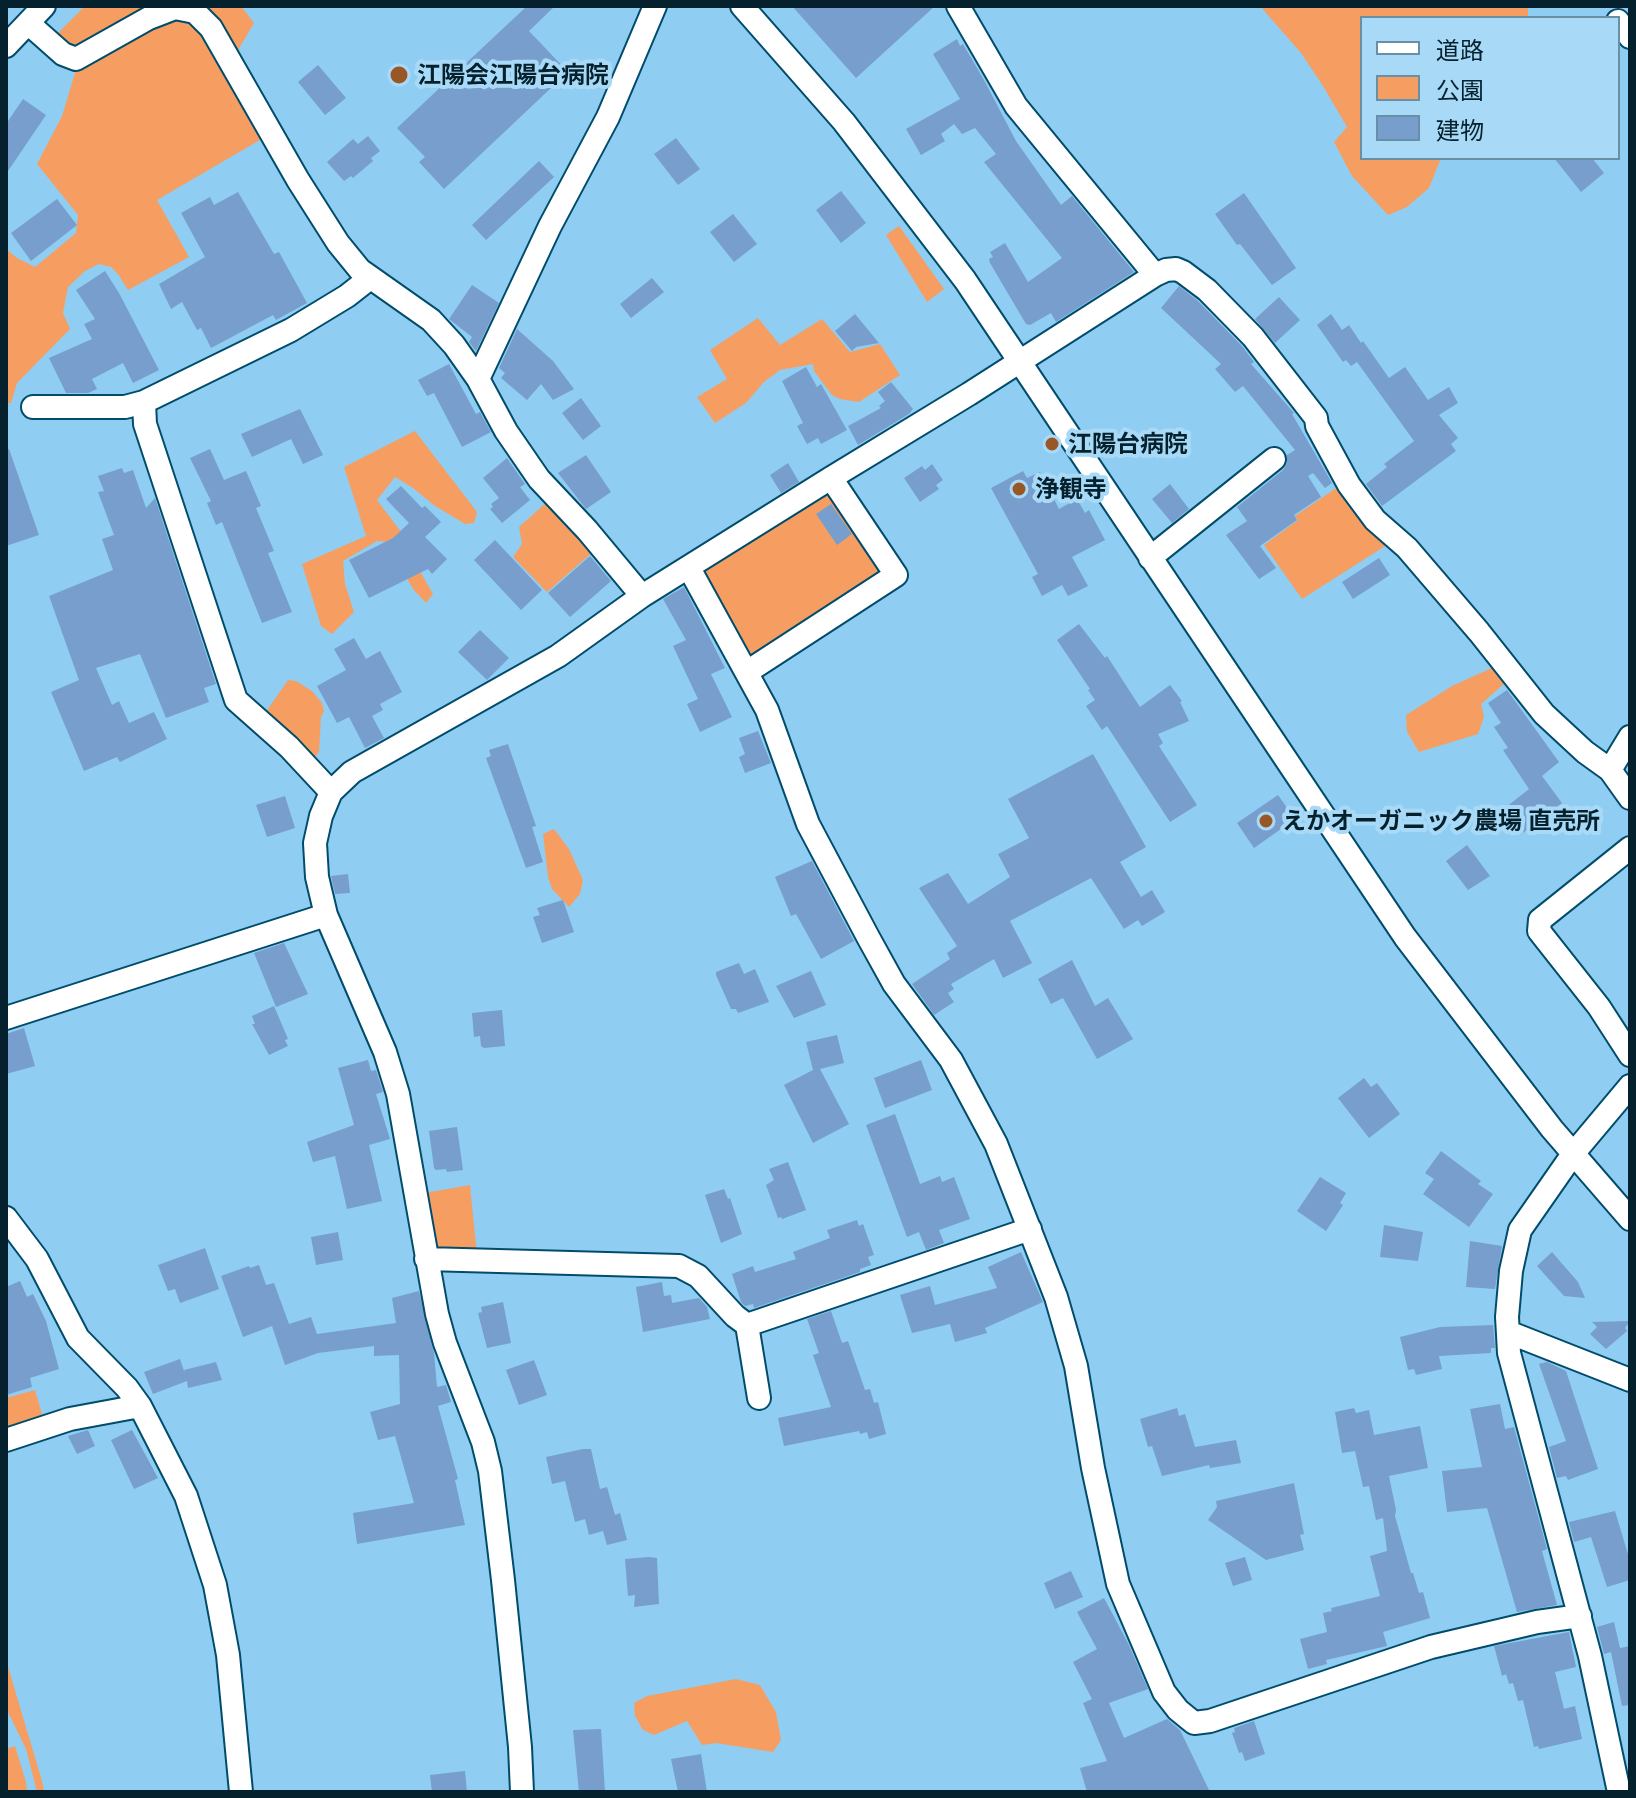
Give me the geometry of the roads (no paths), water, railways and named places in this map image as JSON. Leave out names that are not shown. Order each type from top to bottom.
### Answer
[{"type":"street","points":[[6,46],[44,6]]},
{"type":"street","points":[[478,379],[550,226],[608,117],[655,6]]},
{"type":"street","points":[[742,6],[836,113],[904,197],[965,280],[1405,937],[1507,1072],[1630,1219]]},
{"type":"street","points":[[958,6],[1016,106],[1155,275]]},
{"type":"street","points":[[28,23],[63,54],[76,59],[149,18],[175,8],[195,12],[211,28],[338,243],[360,270],[431,320],[454,345],[539,479],[642,596]]},
{"type":"street","points":[[522,1792],[520,1747],[490,1471],[483,1442],[445,1343],[426,1259],[398,1094],[385,1052],[326,915],[317,877],[315,843],[321,816],[331,792],[352,772],[558,656],[642,596],[1166,270],[1183,272],[1207,290],[1253,337],[1316,418],[1317,426],[1349,485],[1375,520],[1407,548],[1544,714],[1585,752],[1610,770],[1630,798]]},
{"type":"street","points":[[33,407],[125,407],[144,402],[291,330],[370,278]]},
{"type":"street","points":[[144,402],[145,424],[236,700],[289,747],[331,792]]},
{"type":"street","points":[[1150,558],[1274,459]]},
{"type":"street","points":[[747,672],[896,575],[831,478]]},
{"type":"street","points":[[689,568],[767,710],[808,824],[894,984],[951,1060],[996,1144],[1056,1297],[1076,1366],[1093,1468],[1118,1584],[1164,1692],[1178,1710],[1194,1723],[1210,1721],[1431,1647],[1537,1622],[1580,1616]]},
{"type":"street","points":[[1610,770],[1630,737]]},
{"type":"street","points":[[1630,848],[1540,920],[1539,931],[1599,1007],[1630,1055]]},
{"type":"street","points":[[6,1018],[326,915]]},
{"type":"street","points":[[1619,1792],[1580,1616],[1509,1353],[1508,1332],[1511,1271],[1520,1230],[1573,1154],[1630,1086]]},
{"type":"street","points":[[6,1218],[37,1259],[78,1338],[127,1388],[140,1406],[186,1496],[215,1585],[228,1655],[241,1792]]},
{"type":"street","points":[[747,1325],[1030,1229]]},
{"type":"street","points":[[426,1259],[679,1266],[698,1276],[747,1325],[759,1398]]},
{"type":"street","points":[[1508,1332],[1630,1380]]},
{"type":"street","points":[[6,1440],[70,1419],[140,1406]]},
{"type":"place","name":"江陽会江陽台病院","points":[[399,75]]},
{"type":"place","name":"江陽台病院","points":[[1052,444]]},
{"type":"place","name":"浄観寺","points":[[1019,489]]},
{"type":"place","name":"えかオーガニック農場 直売所","points":[[1266,821]]}]
